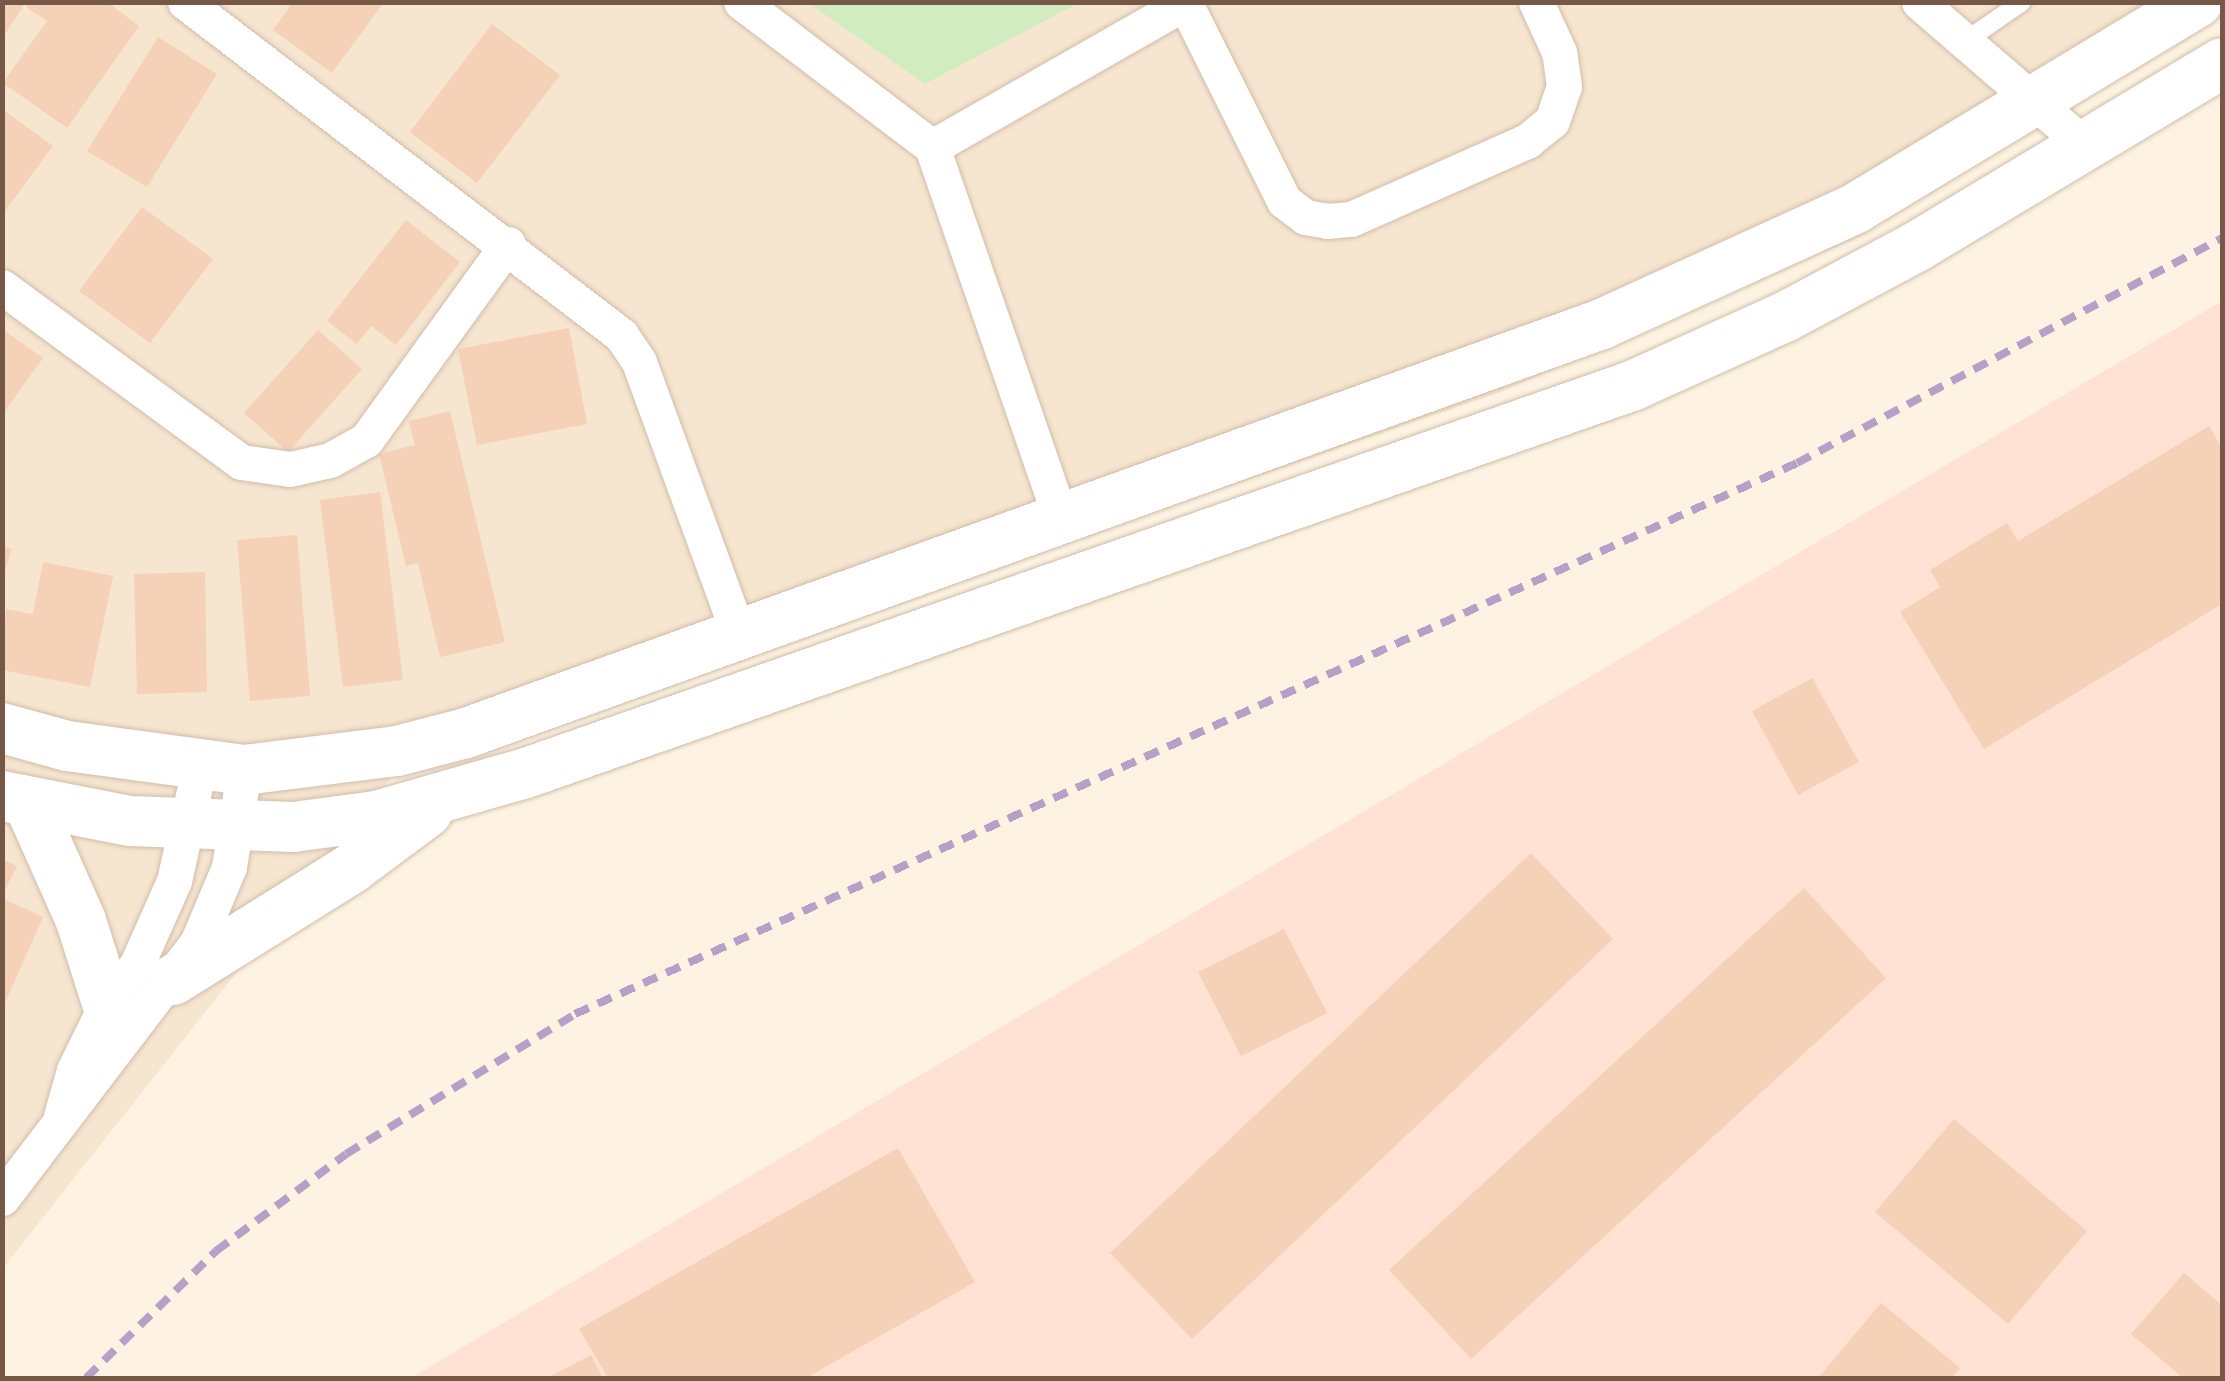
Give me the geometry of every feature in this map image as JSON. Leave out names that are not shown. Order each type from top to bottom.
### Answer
[{"type":"street","points":[[184,2],[597,311],[638,362],[739,636]]},
{"type":"street","points":[[742,2],[932,147],[1060,517]]},
{"type":"street","points":[[932,147],[1186,3],[1284,201],[1306,217],[1327,221],[1351,219],[1526,141],[1552,121],[1564,86],[1562,69],[1536,2]]},
{"type":"street","points":[[1919,2],[2088,148]]},
{"type":"street","points":[[2,728],[221,769],[398,751],[466,733],[1060,517],[1333,426],[1647,304],[1856,208],[2198,2]]},
{"type":"street","points":[[16,800],[215,828],[341,822],[443,800],[1632,386],[1813,302],[2088,148],[2222,63]]},
{"type":"street","points":[[2,288],[241,462],[290,469],[330,460],[366,440],[508,244]]},
{"type":"street","points":[[2,1198],[60,1117],[94,1085],[174,980],[220,894],[215,828],[221,769]]},
{"type":"street","points":[[60,1117],[74,1070],[107,1003],[215,828],[221,769]]},
{"type":"street","points":[[16,800],[81,921],[107,1003]]},
{"type":"street","points":[[174,980],[352,868],[443,800]]},
{"type":"lane","points":[[1964,42],[2022,2]]},
{"type":"shaded area","points":[[3,3],[808,3],[925,84],[1079,3],[2215,3],[1859,237],[1503,391],[392,776],[3,1268]]},
{"type":"shaded area","points":[[2222,301],[2222,1378],[411,1378]]},
{"type":"green space","points":[[808,3],[1079,3],[925,84]]},
{"type":"building","points":[[3,2],[26,2],[3,37]]},
{"type":"building","points":[[30,2],[107,2],[139,26],[67,128],[3,83],[47,21],[26,7]]},
{"type":"building","points":[[293,2],[384,2],[332,73],[273,30]]},
{"type":"building","points":[[492,24],[560,75],[477,183],[410,132]]},
{"type":"building","points":[[158,37],[217,74],[147,187],[87,151]]},
{"type":"building","points":[[2,109],[53,146],[2,215]]},
{"type":"building","points":[[142,207],[213,259],[150,343],[79,291]]},
{"type":"building","points":[[406,220],[460,262],[396,345],[371,326],[357,344],[327,321]]},
{"type":"building","points":[[569,328],[587,424],[477,445],[458,349]]},
{"type":"building","points":[[2,329],[43,358],[2,415]]},
{"type":"building","points":[[318,330],[362,369],[288,452],[244,413]]},
{"type":"building","points":[[450,411],[505,642],[440,657],[418,563],[406,566],[379,454],[415,445],[409,421]]},
{"type":"building","points":[[2209,426],[2222,448],[2222,604],[1984,749],[1900,612],[1940,587],[1930,570],[2007,523],[2018,541]]},
{"type":"building","points":[[380,492],[403,680],[343,687],[320,500]]},
{"type":"building","points":[[297,535],[310,696],[250,701],[237,540]]},
{"type":"building","points":[[2,546],[12,549],[3,577],[2,577]]},
{"type":"building","points":[[43,562],[113,576],[90,687],[2,670],[6,609],[33,614]]},
{"type":"building","points":[[205,572],[207,692],[137,694],[134,574]]},
{"type":"building","points":[[1812,678],[1859,762],[1798,795],[1752,711]]},
{"type":"building","points":[[1531,853],[1613,939],[1192,1339],[1110,1253]]},
{"type":"building","points":[[2,859],[17,866],[2,897]]},
{"type":"building","points":[[1804,888],[1886,978],[1471,1359],[1389,1270]]},
{"type":"building","points":[[2,898],[43,917],[5,1003],[2,1002]]},
{"type":"building","points":[[1284,929],[1327,1013],[1241,1056],[1198,972]]},
{"type":"building","points":[[1954,1119],[2087,1231],[2008,1324],[1875,1212]]},
{"type":"building","points":[[898,1148],[975,1282],[806,1378],[608,1378],[579,1329]]},
{"type":"building","points":[[2184,1273],[2222,1305],[2222,1378],[2183,1378],[2131,1334]]},
{"type":"building","points":[[1881,1303],[1960,1368],[1952,1378],[1818,1378]]},
{"type":"building","points":[[591,1355],[603,1378],[547,1378]]},
{"type":"railway","points":[[86,1378],[216,1251],[346,1154],[575,1014],[1797,463],[2222,238]]}]
